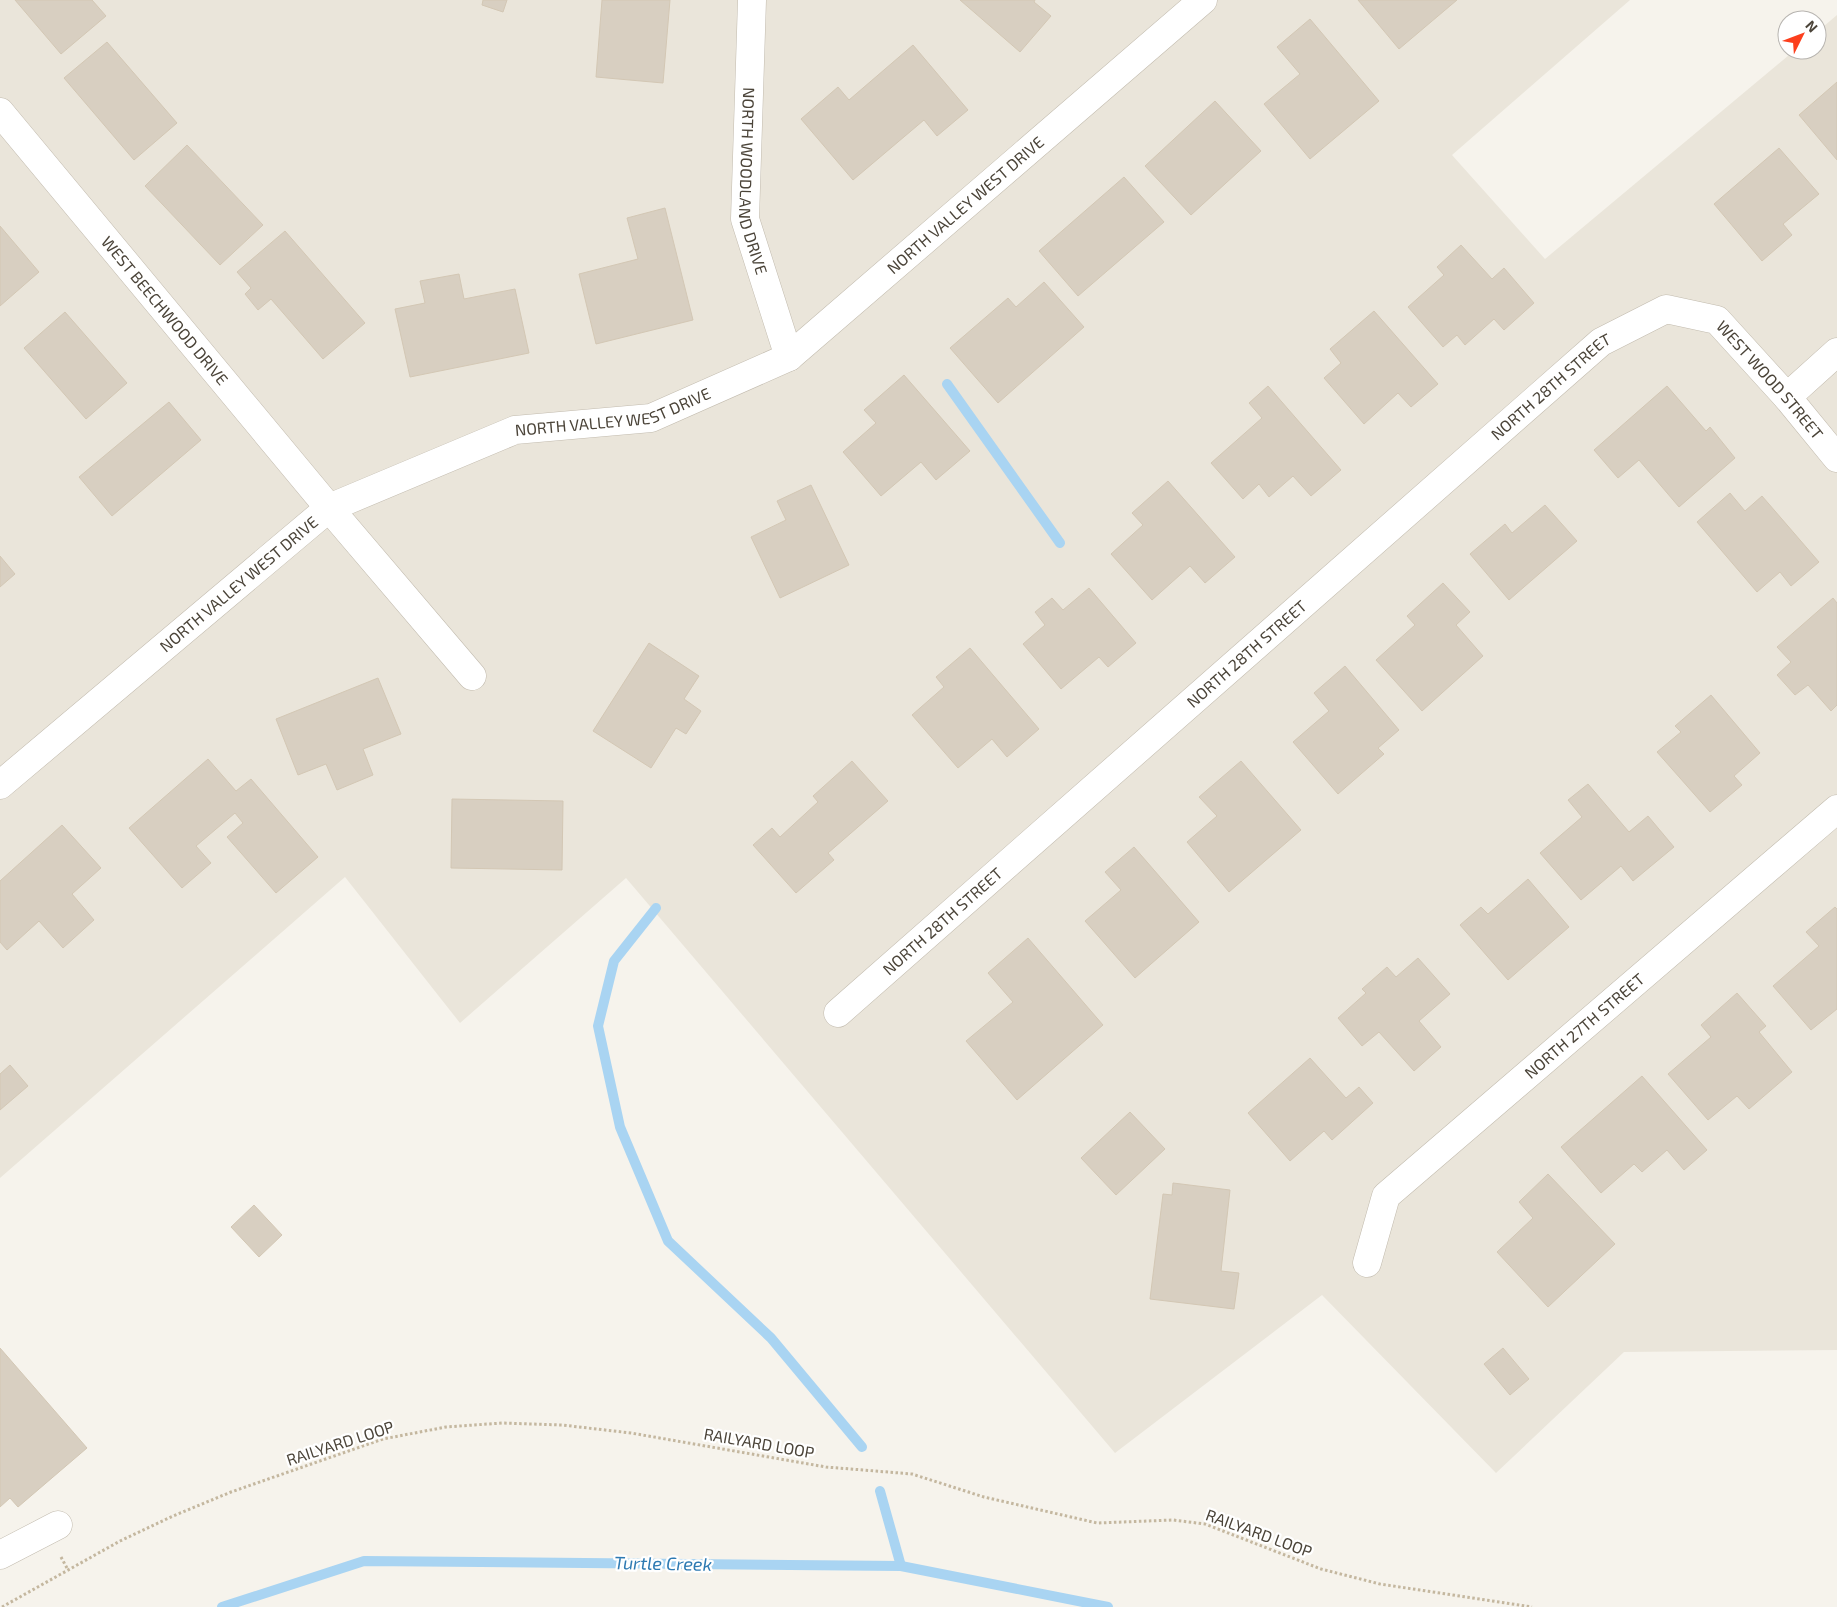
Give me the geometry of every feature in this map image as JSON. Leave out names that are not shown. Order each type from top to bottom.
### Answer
[{"type":"street","name":"NORTH WOODLAND DRIVE","points":[[752,0],[745,219],[788,357]]},
{"type":"street","name":"NORTH VALLEY WEST DRIVE","points":[[0,785],[329,508],[515,430],[651,418],[788,357],[1203,0]]},
{"type":"street","name":"WEST BEECHWOOD DRIVE","points":[[0,112],[329,508],[472,676]]},
{"type":"street","name":"WEST WOOD STREET","points":[[1666,309],[1716,320],[1787,397],[1837,458]]},
{"type":"street","name":"NORTH 28TH STREET","points":[[838,1013],[1601,342],[1666,309]]},
{"type":"street","points":[[1787,397],[1837,352]]},
{"type":"street","name":"NORTH 27TH STREET","points":[[1367,1263],[1386,1196],[1837,809]]},
{"type":"street","points":[[0,1554],[58,1525]]},
{"type":"path","name":"RAILYARD LOOP","points":[[2,1607],[120,1541],[231,1492],[383,1439],[446,1427],[502,1423],[562,1425],[631,1433],[826,1467],[912,1474],[984,1497],[1097,1523],[1173,1520],[1205,1524],[1321,1569],[1380,1584],[1532,1607]]},
{"type":"shaded area","points":[[0,0],[1630,0],[1452,155],[1545,259],[1783,60],[1827,60],[1827,24],[1837,15],[1837,1350],[1624,1352],[1496,1473],[1322,1295],[1115,1453],[626,878],[460,1023],[345,877],[0,1178]]},
{"type":"building","points":[[15,0],[92,0],[106,16],[61,54]]},
{"type":"building","points":[[483,0],[507,0],[503,12],[482,5]]},
{"type":"building","points":[[602,0],[670,0],[663,83],[596,77]]},
{"type":"building","points":[[960,0],[1035,0],[1034,2],[1051,16],[1020,52]]},
{"type":"building","points":[[1358,0],[1457,0],[1399,49]]},
{"type":"building","points":[[1310,19],[1379,101],[1310,159],[1264,104],[1300,74],[1277,47]]},
{"type":"building","points":[[107,42],[177,123],[134,160],[64,78]]},
{"type":"building","points":[[913,45],[968,110],[937,136],[924,120],[853,180],[801,119],[838,87],[849,100]]},
{"type":"building","points":[[1837,82],[1837,160],[1799,115]]},
{"type":"building","points":[[1215,101],[1261,151],[1191,215],[1145,166]]},
{"type":"building","points":[[187,145],[263,225],[220,265],[145,186]]},
{"type":"building","points":[[1779,148],[1819,194],[1783,224],[1792,235],[1762,261],[1714,204]]},
{"type":"building","points":[[1124,177],[1164,222],[1078,296],[1039,251]]},
{"type":"building","points":[[665,208],[693,320],[596,344],[579,274],[638,259],[627,218]]},
{"type":"building","points":[[0,226],[39,272],[0,306]]},
{"type":"building","points":[[285,231],[365,323],[323,359],[271,299],[258,310],[245,294],[251,288],[237,272]]},
{"type":"building","points":[[1461,245],[1492,279],[1504,268],[1534,303],[1504,330],[1494,319],[1465,345],[1457,335],[1443,347],[1408,307],[1444,275],[1437,267]]},
{"type":"building","points":[[459,274],[464,299],[515,289],[529,353],[410,377],[395,309],[425,303],[420,281]]},
{"type":"building","points":[[1044,282],[1084,327],[998,403],[950,348],[1008,298],[1016,307]]},
{"type":"building","points":[[1374,311],[1438,384],[1411,407],[1398,393],[1364,424],[1324,378],[1341,363],[1330,349]]},
{"type":"building","points":[[65,312],[127,383],[86,419],[24,348]]},
{"type":"building","points":[[904,375],[970,451],[936,480],[921,462],[881,496],[843,452],[876,423],[864,410]]},
{"type":"building","points":[[1268,386],[1341,470],[1311,496],[1293,476],[1269,497],[1259,484],[1243,499],[1211,463],[1262,418],[1249,403]]},
{"type":"building","points":[[1667,386],[1706,431],[1710,427],[1735,458],[1679,507],[1639,460],[1618,478],[1594,450]]},
{"type":"building","points":[[169,402],[201,440],[112,516],[79,477]]},
{"type":"building","points":[[1168,481],[1235,557],[1205,583],[1190,566],[1152,600],[1111,554],[1143,525],[1132,513]]},
{"type":"building","points":[[811,485],[849,565],[780,598],[751,537],[786,520],[777,501]]},
{"type":"building","points":[[1730,493],[1745,511],[1762,496],[1819,562],[1791,586],[1780,572],[1757,592],[1697,522]]},
{"type":"building","points":[[1545,505],[1577,541],[1509,600],[1470,554],[1505,524],[1512,533]]},
{"type":"building","points":[[0,556],[15,574],[0,587]]},
{"type":"building","points":[[1443,583],[1470,612],[1456,625],[1483,656],[1422,711],[1376,660],[1415,625],[1407,616]]},
{"type":"building","points":[[1089,588],[1136,643],[1108,667],[1099,657],[1061,689],[1023,644],[1045,625],[1035,612],[1052,598],[1063,610]]},
{"type":"building","points":[[1833,598],[1837,603],[1837,705],[1831,711],[1808,685],[1795,695],[1777,675],[1791,662],[1777,647]]},
{"type":"building","points":[[649,643],[699,676],[684,699],[701,711],[686,734],[676,728],[651,768],[593,731]]},
{"type":"building","points":[[970,648],[1039,729],[1007,757],[992,739],[958,768],[912,715],[944,687],[936,677]]},
{"type":"building","points":[[1345,666],[1399,730],[1378,748],[1384,754],[1338,794],[1293,742],[1329,711],[1314,693]]},
{"type":"building","points":[[378,678],[401,734],[363,749],[373,775],[337,790],[326,764],[298,775],[276,719]]},
{"type":"building","points":[[1711,695],[1760,753],[1734,776],[1742,785],[1710,812],[1657,752],[1681,732],[1675,726]]},
{"type":"building","points":[[208,759],[236,791],[251,779],[318,857],[276,893],[227,837],[243,823],[235,813],[196,846],[211,863],[182,888],[129,828]]},
{"type":"building","points":[[852,761],[888,801],[828,853],[834,860],[796,893],[753,845],[772,828],[780,837],[818,802],[813,796]]},
{"type":"building","points":[[1241,761],[1301,830],[1229,892],[1187,842],[1217,816],[1199,797]]},
{"type":"building","points":[[1588,784],[1629,832],[1648,816],[1674,847],[1633,881],[1621,866],[1581,900],[1540,853],[1582,817],[1568,800]]},
{"type":"building","points":[[452,799],[563,801],[562,870],[451,868]]},
{"type":"building","points":[[62,825],[101,868],[72,894],[94,920],[63,948],[39,921],[7,950],[0,942],[0,881]]},
{"type":"building","points":[[1134,847],[1199,922],[1135,978],[1085,921],[1121,890],[1105,872]]},
{"type":"building","points":[[1528,879],[1569,927],[1508,980],[1460,925],[1481,907],[1488,914]]},
{"type":"building","points":[[1835,907],[1837,909],[1837,1009],[1811,1030],[1773,986],[1819,946],[1806,932]]},
{"type":"building","points":[[1028,938],[1103,1025],[1017,1100],[966,1041],[1013,1002],[988,973]]},
{"type":"building","points":[[1418,958],[1450,994],[1419,1021],[1441,1047],[1414,1071],[1379,1032],[1362,1046],[1338,1018],[1366,993],[1362,989],[1387,967],[1396,977]]},
{"type":"building","points":[[1737,993],[1766,1026],[1759,1032],[1792,1072],[1749,1109],[1737,1096],[1708,1120],[1668,1074],[1711,1037],[1701,1025]]},
{"type":"building","points":[[1310,1058],[1346,1098],[1359,1087],[1373,1103],[1332,1140],[1324,1131],[1290,1161],[1248,1113]]},
{"type":"building","points":[[10,1065],[28,1086],[0,1110],[0,1074]]},
{"type":"building","points":[[1642,1076],[1707,1150],[1684,1170],[1667,1150],[1642,1172],[1634,1164],[1601,1193],[1561,1147]]},
{"type":"building","points":[[1130,1112],[1165,1149],[1116,1195],[1081,1158]]},
{"type":"building","points":[[1548,1174],[1615,1244],[1548,1307],[1497,1252],[1533,1218],[1519,1202]]},
{"type":"building","points":[[1173,1183],[1230,1190],[1221,1271],[1239,1273],[1234,1309],[1150,1299],[1163,1194],[1172,1195]]},
{"type":"building","points":[[254,1205],[282,1235],[259,1257],[231,1227]]},
{"type":"building","points":[[0,1348],[87,1448],[18,1507],[10,1498],[0,1507]]},
{"type":"building","points":[[1503,1348],[1529,1379],[1510,1395],[1484,1364]]},
{"type":"waterway","points":[[947,384],[1060,543]]},
{"type":"waterway","points":[[656,908],[614,961],[598,1026],[620,1127],[668,1241],[771,1338],[862,1447]]},
{"type":"waterway","points":[[880,1491],[901,1566]]},
{"type":"waterway","name":"Turtle Creek","points":[[222,1607],[364,1561],[901,1566],[1108,1607]]}]
